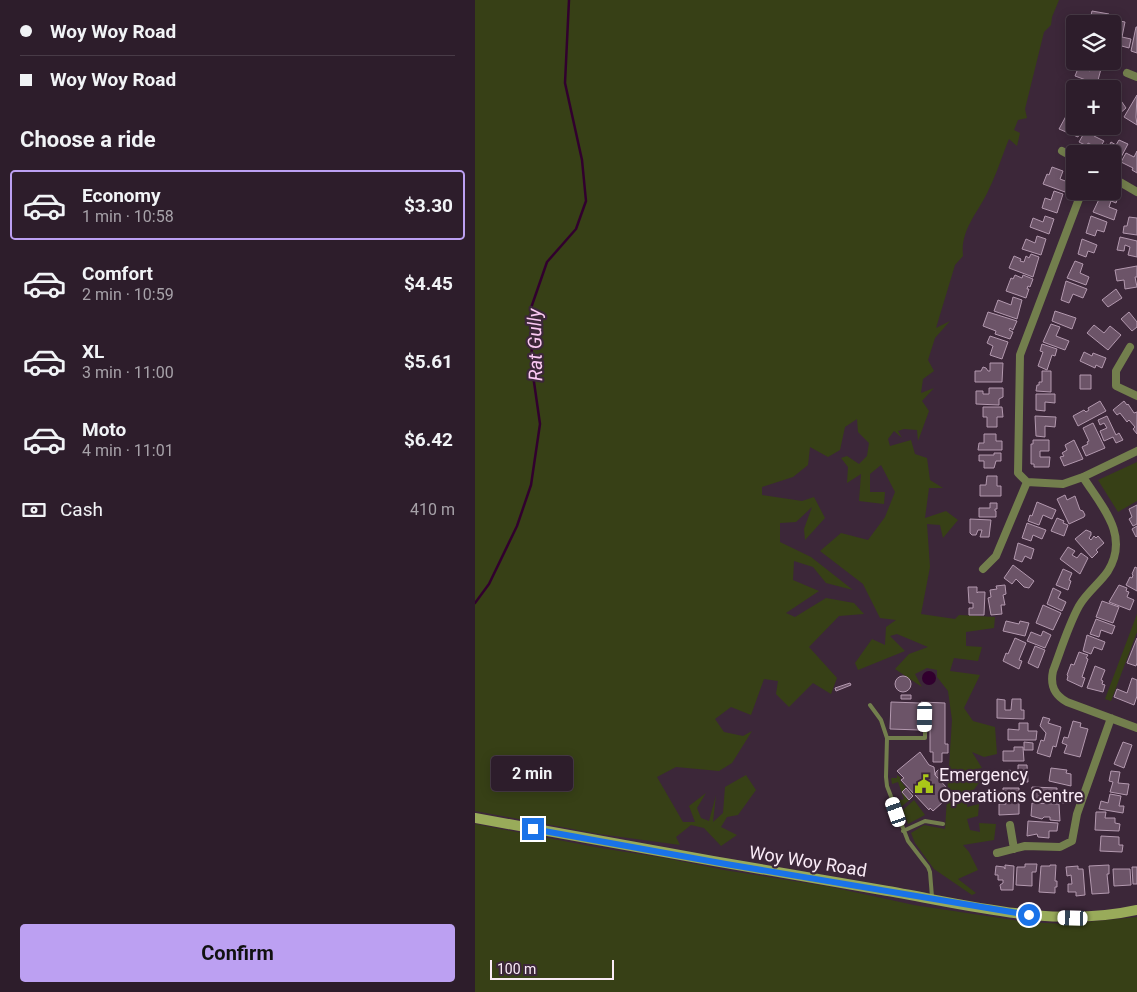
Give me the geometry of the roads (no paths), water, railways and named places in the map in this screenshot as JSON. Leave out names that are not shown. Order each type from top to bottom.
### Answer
[{"type":"main road","name":"Woy Woy Road","points":[[475,818],[726,864],[1029,915],[1088,918],[1137,910]]},
{"type":"street","points":[[1127,73],[1137,77]]},
{"type":"street","points":[[1062,151],[1066,153]]},
{"type":"street","points":[[1121,183],[1137,192]]},
{"type":"street","points":[[1079,200],[1020,355],[1017,466],[1020,477],[1027,482],[1063,484],[1083,477],[1137,451]]},
{"type":"street","points":[[1130,347],[1116,372],[1116,386],[1137,396]]},
{"type":"street","points":[[1083,477],[1111,522],[1115,533],[1116,553],[1107,572],[1091,588],[1078,608],[1053,671],[1051,678],[1052,687],[1060,699],[1137,728]]},
{"type":"street","points":[[983,569],[996,556],[1027,482]]},
{"type":"street","points":[[997,853],[1025,846],[1060,847],[1072,841],[1077,814],[1111,718]]},
{"type":"street","points":[[1010,825],[1015,849]]},
{"type":"lane","points":[[870,705],[881,720],[887,738],[887,786],[908,841],[928,867],[932,898]]},
{"type":"lane","points":[[887,738],[925,738],[925,717]]},
{"type":"lane","points":[[903,831],[925,821],[943,824]]},
{"type":"waterway","name":"Rat Gully","points":[[475,603],[489,584],[517,526],[531,485],[540,424],[532,368],[531,308],[547,262],[576,229],[586,201],[582,160],[565,83],[569,0]]},
{"type":"place","name":"Emergency Operations Centre","points":[[924,784]]}]
